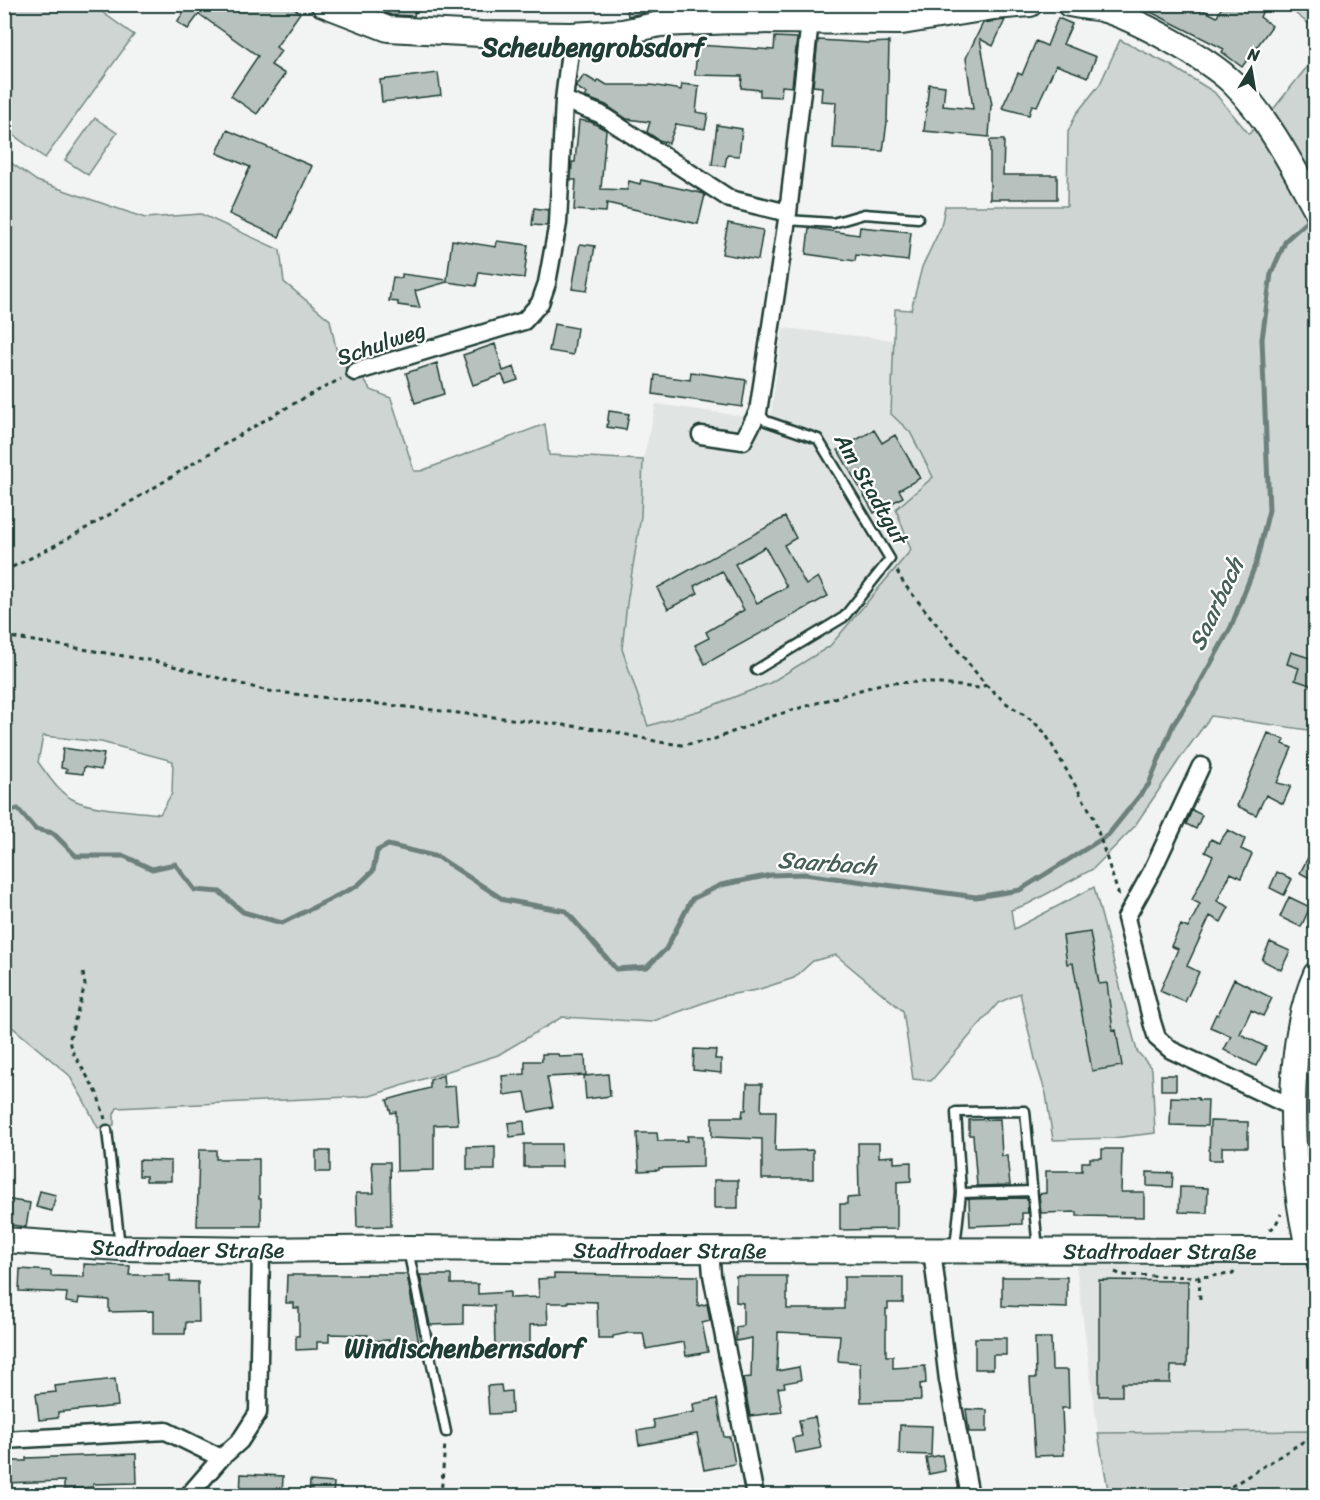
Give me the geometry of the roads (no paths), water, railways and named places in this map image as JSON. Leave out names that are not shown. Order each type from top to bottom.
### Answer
[{"type":"main road","points":[[323,4],[388,29],[481,34],[572,35],[623,32],[716,13],[810,21],[902,22],[1030,4]]},
{"type":"main road","points":[[1069,4],[1102,9],[1146,28],[1188,51],[1232,82],[1273,132],[1312,202]]},
{"type":"main road","points":[[1312,1251],[1299,1200],[1294,1108],[1295,1062],[1307,1033],[1305,997],[1316,974]]},
{"type":"main road","name":"Stadtrodaer Straße","points":[[4,1240],[120,1248],[261,1250],[408,1248],[1312,1251]]},
{"type":"street","points":[[701,435],[743,441],[758,412],[788,217],[810,21]]},
{"type":"street","name":"Schulweg","points":[[355,372],[524,321],[540,303],[547,283],[558,223],[564,100],[572,35]]},
{"type":"street","points":[[564,100],[608,119],[730,199],[788,217]]},
{"type":"street","points":[[1201,766],[1152,871],[1126,918],[1157,1038],[1171,1050],[1294,1108]]},
{"type":"street","points":[[188,1496],[221,1458],[240,1441],[258,1413],[261,1250]]},
{"type":"street","points":[[710,1250],[712,1275],[755,1496]]},
{"type":"street","points":[[943,1250],[948,1380],[970,1496]]},
{"type":"street","points":[[4,1440],[166,1431],[221,1458]]},
{"type":"lane","points":[[788,217],[833,223],[864,214],[918,218]]},
{"type":"lane","name":"Am Stadtgut","points":[[756,670],[844,617],[890,559],[818,439],[766,421],[758,412]]},
{"type":"lane","points":[[943,1250],[961,1193],[956,1112],[1025,1111],[1038,1251]]},
{"type":"lane","points":[[107,1130],[120,1248]]},
{"type":"lane","points":[[961,1193],[1032,1191]]},
{"type":"lane","points":[[408,1248],[446,1432]]},
{"type":"lane","points":[[1312,1251],[1316,1283]]},
{"type":"waterway","name":"Saarbach","points":[[4,813],[18,809],[35,829],[53,833],[76,856],[124,856],[152,869],[175,864],[195,890],[220,892],[243,912],[282,923],[357,886],[373,871],[377,851],[388,845],[438,857],[504,900],[566,911],[616,969],[647,967],[666,949],[692,899],[721,885],[771,875],[804,874],[976,897],[1020,890],[1108,835],[1149,784],[1173,725],[1196,690],[1231,627],[1256,563],[1269,510],[1262,339],[1271,274],[1286,240],[1315,214]]},
{"type":"district","name":"Scheubengrobsdorf","points":[[593,47]]},
{"type":"district","name":"Windischenbernsdorf","points":[[464,1348]]}]
